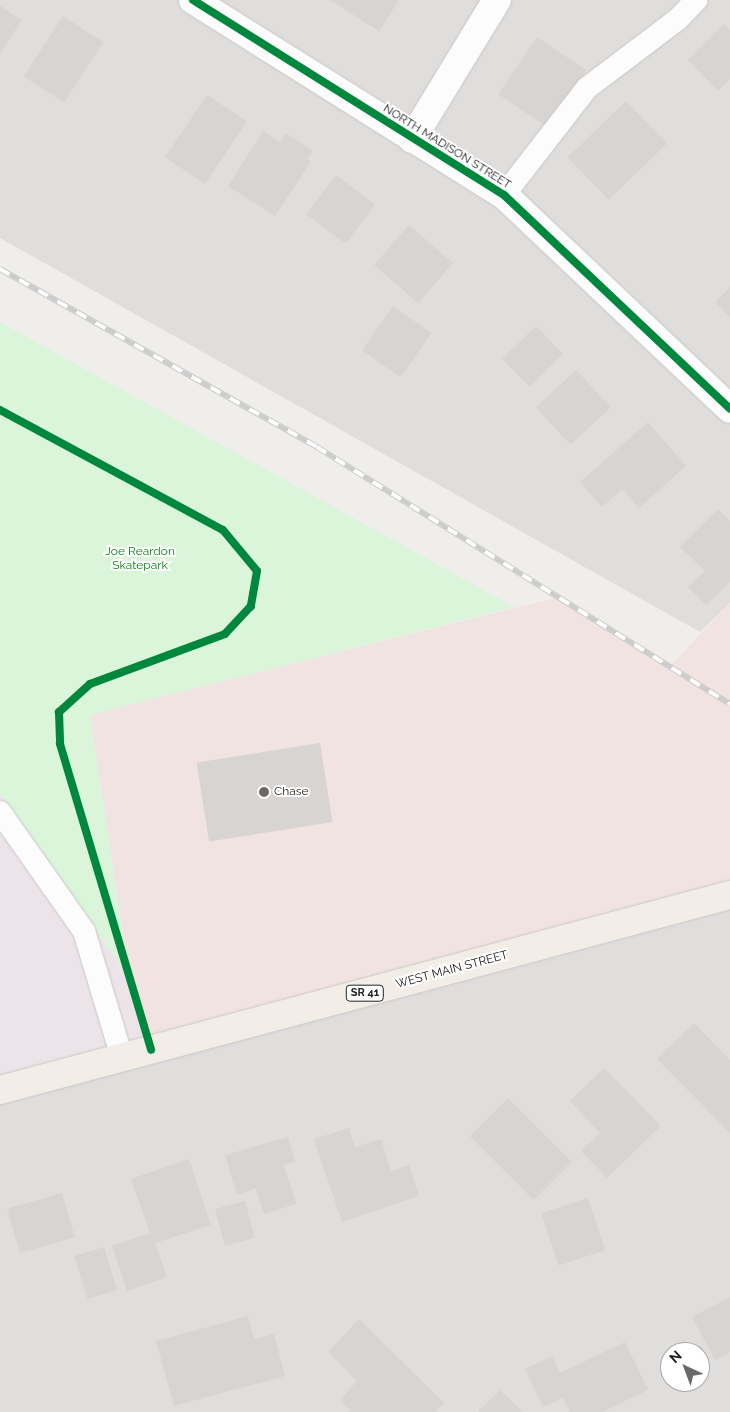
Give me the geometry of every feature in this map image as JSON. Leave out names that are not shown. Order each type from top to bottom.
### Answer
[{"type":"main road","name":"WEST MAIN STREET","points":[[0,1090],[730,896]]},
{"type":"street","name":"NORTH MADISON STREET","points":[[193,0],[412,139],[504,194],[730,409]]},
{"type":"street","points":[[412,139],[497,0]]},
{"type":"lane","points":[[504,194],[587,88],[677,20],[696,0]]},
{"type":"lane","points":[[0,812],[84,931],[122,1058]]},
{"type":"shaded area","points":[[0,0],[730,0],[730,603],[700,632],[0,238]]},
{"type":"shaded area","points":[[559,597],[670,666],[730,603],[730,895],[151,1050],[130,979],[90,715]]},
{"type":"shaded area","points":[[0,793],[130,979],[151,1050],[0,1090]]},
{"type":"shaded area","points":[[730,895],[730,1412],[0,1412],[0,1090]]},
{"type":"green space","name":"Joe Reardon Skatepark","points":[[0,322],[514,607],[90,715],[130,979],[0,793]]},
{"type":"building","points":[[330,0],[399,0],[379,31]]},
{"type":"building","points":[[0,6],[22,20],[0,54]]},
{"type":"building","points":[[63,16],[103,42],[64,103],[24,76]]},
{"type":"building","points":[[724,24],[730,30],[730,79],[718,91],[688,60]]},
{"type":"building","points":[[537,37],[586,70],[547,127],[498,94]]},
{"type":"building","points":[[207,95],[247,122],[205,184],[165,157]]},
{"type":"building","points":[[626,101],[667,143],[609,200],[568,157]]},
{"type":"building","points":[[263,131],[280,142],[286,133],[313,151],[307,159],[311,162],[275,216],[228,186]]},
{"type":"building","points":[[336,175],[375,204],[346,244],[307,214]]},
{"type":"building","points":[[409,225],[453,263],[418,303],[374,265]]},
{"type":"building","points":[[730,287],[730,317],[715,302]]},
{"type":"building","points":[[393,306],[432,333],[401,377],[362,350]]},
{"type":"building","points":[[536,326],[563,354],[529,387],[502,359]]},
{"type":"building","points":[[576,370],[611,407],[571,445],[536,408]]},
{"type":"building","points":[[648,422],[686,466],[639,508],[622,489],[602,507],[580,482]]},
{"type":"building","points":[[718,509],[730,521],[730,582],[706,605],[688,587],[705,571],[680,547]]},
{"type":"building","name":"Chase","points":[[320,743],[333,822],[209,842],[197,763]]},
{"type":"building","points":[[694,1023],[730,1060],[730,1133],[657,1059]]},
{"type":"building","points":[[604,1068],[661,1126],[607,1178],[581,1151],[600,1133],[570,1101]]},
{"type":"building","points":[[508,1098],[572,1162],[533,1200],[470,1136]]},
{"type":"building","points":[[349,1128],[355,1147],[381,1139],[391,1171],[409,1165],[419,1196],[342,1222],[314,1139]]},
{"type":"building","points":[[288,1137],[295,1162],[284,1165],[296,1204],[264,1214],[256,1188],[237,1195],[225,1155]]},
{"type":"building","points":[[189,1159],[211,1225],[155,1243],[167,1277],[127,1291],[112,1246],[150,1233],[131,1179]]},
{"type":"building","points":[[62,1193],[75,1237],[20,1253],[7,1209]]},
{"type":"building","points":[[588,1198],[605,1250],[558,1265],[541,1213]]},
{"type":"building","points":[[245,1201],[255,1238],[225,1246],[215,1209]]},
{"type":"building","points":[[104,1247],[117,1290],[88,1299],[74,1256]]},
{"type":"building","points":[[730,1297],[730,1352],[715,1360],[710,1351],[710,1342],[705,1342],[692,1317]]},
{"type":"building","points":[[248,1316],[254,1339],[274,1334],[285,1376],[174,1406],[156,1341]]},
{"type":"building","points":[[359,1319],[444,1403],[435,1412],[352,1412],[340,1400],[357,1381],[328,1352]]},
{"type":"building","points":[[625,1342],[648,1390],[602,1412],[570,1412],[563,1398],[543,1407],[525,1369],[552,1356],[560,1373]]},
{"type":"building","points":[[500,1390],[523,1412],[478,1412]]},
{"type":"railway","points":[[0,269],[317,447],[730,704]]},
{"type":"cycle path","points":[[193,0],[504,195],[730,409]]},
{"type":"cycle path","points":[[0,410],[223,530],[257,571],[251,606],[225,634],[90,684],[59,712],[60,744],[151,1050]]},
{"type":"place","name":"Chase","points":[[264,792]]}]
